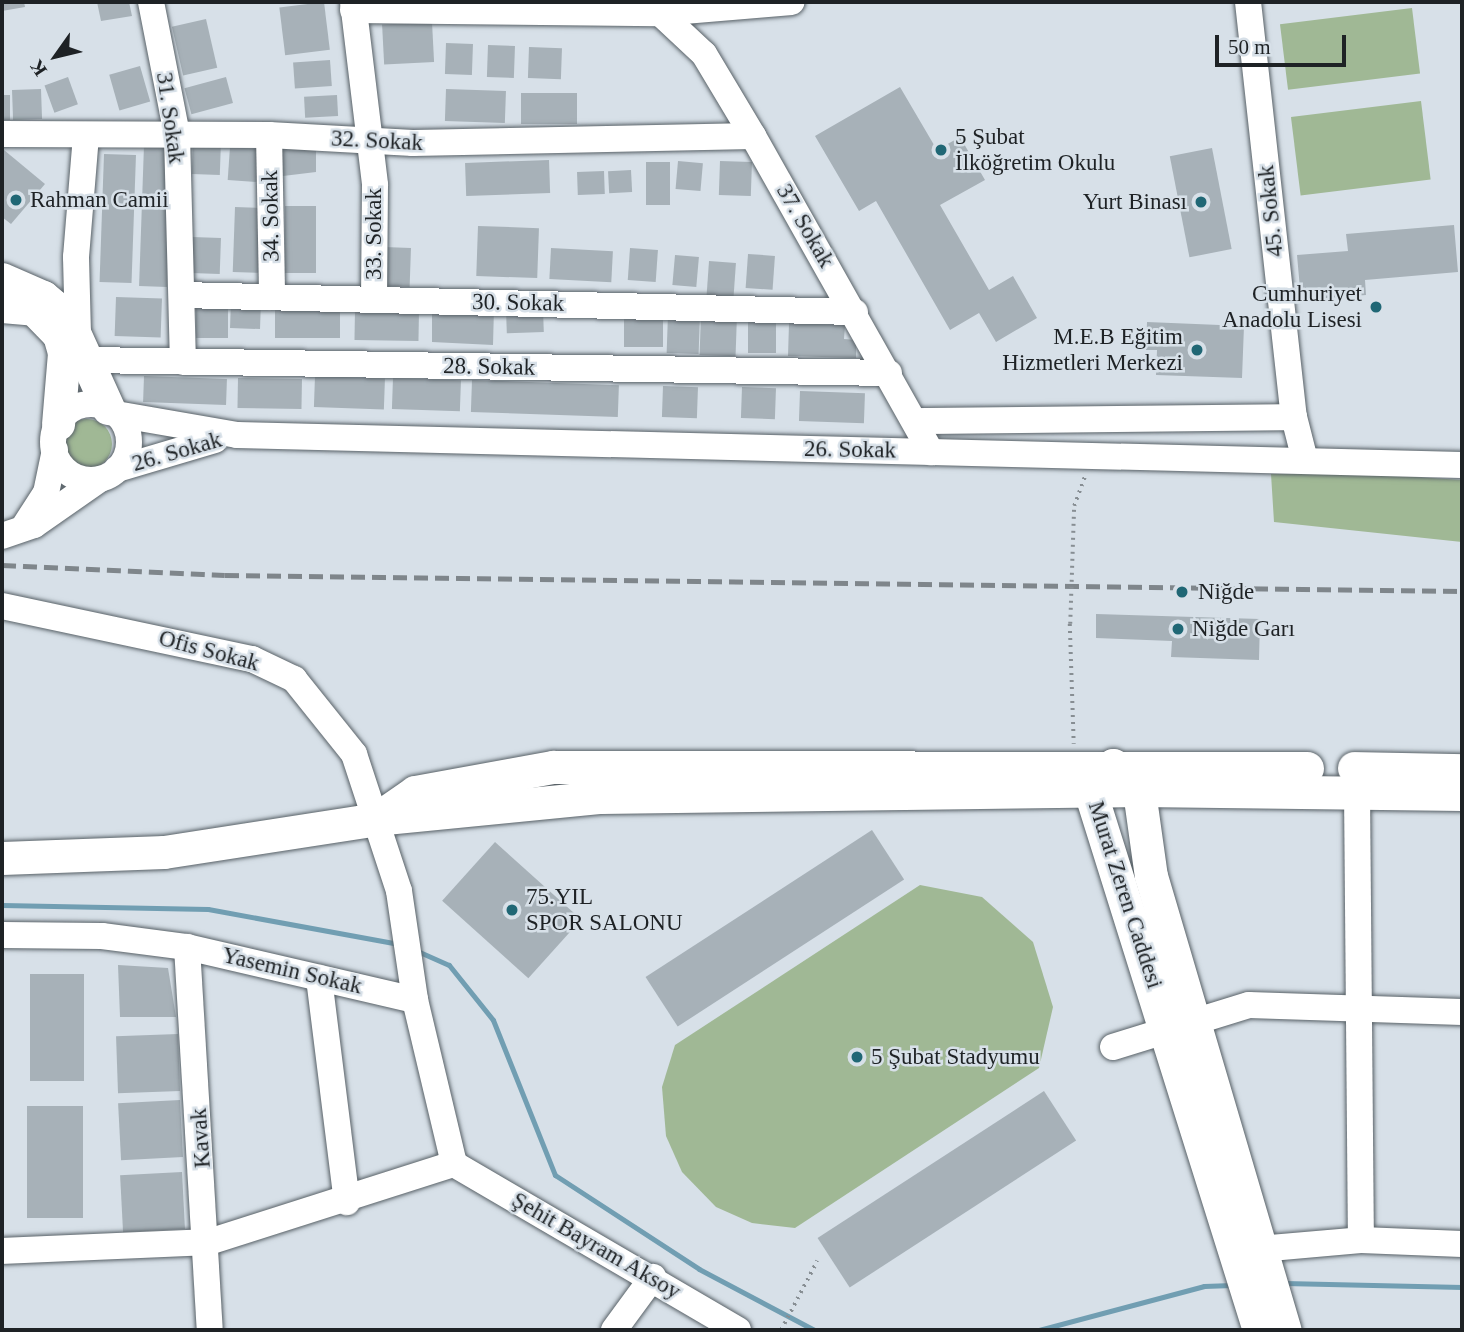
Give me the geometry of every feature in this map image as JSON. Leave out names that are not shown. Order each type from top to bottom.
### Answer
[{"type":"main road","points":[[2,279],[43,297],[83,347],[112,411]]},
{"type":"main road","points":[[2,306],[34,309],[59,335],[64,353],[56,437]]},
{"type":"main road","points":[[1114,765],[1462,770]]},
{"type":"main road","name":"Murat Zeren Caddesi","points":[[1181,1024],[1151,876],[1139,790],[1133,771],[1114,765],[1095,776],[1082,777],[1181,1024],[1255,1261],[1263,1321]]},
{"type":"main road","points":[[2,858],[164,852],[376,819],[600,797],[1082,777],[1139,790],[1462,794]]},
{"type":"street","name":"31. Sokak","points":[[151,2],[177,135],[184,362]]},
{"type":"street","points":[[353,6],[659,7],[792,2]]},
{"type":"street","name":"45. Sokak","points":[[1248,2],[1294,417],[1305,460]]},
{"type":"street","name":"33. Sokak","points":[[353,6],[370,142],[374,299]]},
{"type":"street","name":"37. Sokak","points":[[659,7],[704,54],[855,312],[931,452]]},
{"type":"street","name":"32. Sokak","points":[[2,134],[269,135],[370,142],[753,136]]},
{"type":"street","name":"34. Sokak","points":[[269,135],[272,297]]},
{"type":"street","points":[[83,347],[76,257],[86,136]]},
{"type":"street","points":[[43,297],[76,257]]},
{"type":"street","name":"30. Sokak","points":[[182,295],[855,312]]},
{"type":"street","name":"28. Sokak","points":[[83,347],[184,362],[889,373]]},
{"type":"street","points":[[84,405],[112,411],[129,441],[109,474],[71,474],[56,437],[84,405]]},
{"type":"street","name":"26. Sokak","points":[[112,411],[237,435],[1462,466]]},
{"type":"street","points":[[916,421],[1294,417]]},
{"type":"street","name":"26. Sokak","points":[[10,534],[109,474],[237,435]]},
{"type":"street","name":"26. Sokak","points":[[10,534],[42,502],[56,437]]},
{"type":"street","name":"Ofis Sokak","points":[[2,606],[239,655],[295,679],[354,754],[404,918],[415,1000]]},
{"type":"street","points":[[1357,791],[1361,1240]]},
{"type":"street","name":"Yasemin Sokak","points":[[2,935],[102,936],[187,947],[415,1000]]},
{"type":"street","name":"Kavak","points":[[187,947],[209,1242],[210,1330]]},
{"type":"street","points":[[319,978],[347,1202]]},
{"type":"street","points":[[2,1251],[209,1242],[347,1202],[454,1164],[415,1000]]},
{"type":"street","points":[[1113,1047],[1250,1005],[1462,1012]]},
{"type":"street","name":"Şehit Bayram Aksoy","points":[[454,1164],[653,1277],[738,1330]]},
{"type":"street","points":[[1255,1261],[1361,1240],[1462,1244]]},
{"type":"street","points":[[614,1330],[653,1277]]},
{"type":"path","points":[[1082,777],[1070,624],[1074,506],[1086,474]]},
{"type":"path","points":[[781,1330],[817,1261]]},
{"type":"green space","points":[[1412,8],[1420,74],[1288,90],[1280,24]]},
{"type":"green space","points":[[1421,101],[1431,179],[1301,195],[1291,117]]},
{"type":"green space","points":[[87,419],[105,426],[112,444],[105,462],[87,469],[69,462],[62,444],[69,426]]},
{"type":"green space","points":[[1354,473],[1462,480],[1462,542],[1274,522],[1271,474]]},
{"type":"green space","name":"5 Şubat Stadyumu","points":[[920,885],[982,897],[1033,942],[1053,1007],[1039,1068],[795,1228],[752,1223],[716,1207],[682,1172],[666,1136],[662,1087],[675,1045]]},
{"type":"building","points":[[2,2],[24,2],[25,7],[2,11]]},
{"type":"building","points":[[97,2],[129,2],[132,16],[101,21]]},
{"type":"building","points":[[324,2],[330,50],[285,55],[279,7]]},
{"type":"building","points":[[206,19],[217,68],[183,76],[172,27]]},
{"type":"building","points":[[432,22],[434,62],[384,65],[382,25]]},
{"type":"building","points":[[446,43],[473,44],[472,75],[445,74]]},
{"type":"building","points":[[488,45],[515,46],[514,78],[487,77]]},
{"type":"building","points":[[529,47],[562,48],[561,79],[528,78]]},
{"type":"building","points":[[330,60],[332,86],[295,89],[293,63]]},
{"type":"building","points":[[140,66],[150,102],[119,110],[109,75]]},
{"type":"building","points":[[68,77],[78,104],[54,113],[45,86]]},
{"type":"building","points":[[226,77],[233,103],[191,114],[184,88]]},
{"type":"building","points":[[900,87],[937,150],[960,137],[985,180],[940,205],[989,290],[1013,276],[1037,318],[996,342],[979,313],[950,330],[876,201],[859,211],[815,136]]},
{"type":"building","points":[[41,89],[42,119],[13,120],[12,90]]},
{"type":"building","points":[[446,89],[506,91],[505,123],[445,121]]},
{"type":"building","points":[[521,93],[577,93],[577,124],[521,124]]},
{"type":"building","points":[[2,95],[10,95],[10,120],[2,120]]},
{"type":"building","points":[[337,95],[338,116],[305,118],[304,97]]},
{"type":"building","points":[[193,140],[221,141],[220,175],[192,174]]},
{"type":"building","points":[[144,145],[172,146],[167,287],[139,286]]},
{"type":"building","points":[[282,145],[316,145],[316,172],[283,176]]},
{"type":"building","points":[[230,147],[259,149],[257,182],[228,180]]},
{"type":"building","name":"Yurt Binası","points":[[1212,148],[1232,249],[1189,257],[1170,156]]},
{"type":"building","name":"Rahman Camii","points":[[4,150],[45,184],[11,224],[2,217]]},
{"type":"building","points":[[104,154],[136,155],[132,283],[100,282]]},
{"type":"building","points":[[549,160],[550,193],[466,196],[465,163]]},
{"type":"building","points":[[678,161],[703,163],[700,191],[676,189]]},
{"type":"building","points":[[720,161],[752,162],[751,196],[719,195]]},
{"type":"building","points":[[646,162],[670,162],[670,205],[646,205]]},
{"type":"building","points":[[631,170],[632,192],[609,193],[608,171]]},
{"type":"building","points":[[604,171],[605,194],[578,195],[577,172]]},
{"type":"building","points":[[285,206],[316,206],[316,273],[285,273]]},
{"type":"building","points":[[235,207],[261,208],[259,273],[233,272]]},
{"type":"building","points":[[1454,225],[1458,272],[1365,280],[1366,295],[1301,300],[1297,255],[1348,251],[1346,234]]},
{"type":"building","points":[[478,226],[539,228],[537,278],[476,276]]},
{"type":"building","points":[[192,237],[221,238],[220,274],[191,273]]},
{"type":"building","points":[[384,247],[411,248],[410,287],[383,286]]},
{"type":"building","points":[[551,248],[613,251],[611,282],[549,279]]},
{"type":"building","points":[[630,248],[658,250],[656,282],[628,280]]},
{"type":"building","points":[[748,254],[775,256],[773,290],[746,288]]},
{"type":"building","points":[[675,255],[699,257],[696,287],[672,285]]},
{"type":"building","points":[[709,261],[736,263],[733,298],[707,296]]},
{"type":"building","points":[[116,297],[162,299],[161,338],[115,336]]},
{"type":"building","points":[[231,300],[261,301],[260,329],[230,328]]},
{"type":"building","points":[[196,308],[228,308],[228,338],[196,338]]},
{"type":"building","points":[[494,308],[493,345],[432,342],[432,312]]},
{"type":"building","points":[[543,309],[544,332],[507,333],[506,310]]},
{"type":"building","points":[[275,310],[340,310],[340,338],[275,338]]},
{"type":"building","points":[[355,310],[419,311],[418,341],[354,340]]},
{"type":"building","points":[[624,311],[663,311],[663,347],[624,347]]},
{"type":"building","points":[[668,314],[700,315],[699,354],[667,353]]},
{"type":"building","points":[[701,314],[737,315],[736,356],[700,355]]},
{"type":"building","points":[[748,317],[776,317],[776,353],[748,353]]},
{"type":"building","name":"M.E.B Eğitim Hizmetleri Merkezi","points":[[1147,322],[1244,326],[1242,378],[1156,375],[1157,350],[1146,350]]},
{"type":"building","points":[[789,323],[845,325],[844,339],[856,340],[856,358],[788,356]]},
{"type":"building","points":[[144,376],[227,379],[226,405],[143,402]]},
{"type":"building","points":[[315,376],[385,378],[384,409],[314,407]]},
{"type":"building","points":[[238,378],[302,379],[301,409],[237,408]]},
{"type":"building","points":[[393,378],[461,380],[460,411],[392,409]]},
{"type":"building","points":[[472,380],[619,385],[618,417],[471,412]]},
{"type":"building","points":[[663,386],[698,387],[697,418],[662,417]]},
{"type":"building","points":[[742,387],[776,388],[775,419],[741,418]]},
{"type":"building","points":[[800,391],[865,393],[864,423],[799,421]]},
{"type":"building","name":"Niğde Garı","points":[[1096,614],[1260,619],[1259,660],[1171,657],[1172,641],[1096,638]]},
{"type":"building","points":[[872,830],[904,879],[678,1027],[646,977]]},
{"type":"building","name":"75.YIL SPOR SALONU","points":[[495,842],[581,920],[528,978],[442,901]]},
{"type":"building","points":[[118,965],[168,968],[176,1017],[120,1017]]},
{"type":"building","points":[[30,974],[84,974],[84,1081],[30,1081]]},
{"type":"building","points":[[178,1034],[180,1091],[118,1093],[116,1036]]},
{"type":"building","points":[[1044,1091],[1076,1140],[850,1288],[818,1238]]},
{"type":"building","points":[[180,1100],[183,1157],[121,1160],[118,1103]]},
{"type":"building","points":[[27,1106],[83,1106],[83,1218],[27,1218]]},
{"type":"building","points":[[182,1172],[185,1229],[123,1232],[120,1175]]},
{"type":"waterway","points":[[2,905],[208,909],[399,944]]},
{"type":"waterway","points":[[415,950],[449,965],[493,1020],[555,1175],[699,1269],[814,1330]]},
{"type":"waterway","points":[[1284,1283],[1462,1287]]},
{"type":"waterway","points":[[1039,1330],[1204,1286],[1232,1285]]},
{"type":"railway","points":[[2,565],[225,575],[1462,591]]},
{"type":"place","name":"5 Şubat İlköğretim Okulu","points":[[941,150]]},
{"type":"place","name":"Rahman Camii","points":[[16,200]]},
{"type":"place","name":"Yurt Binası","points":[[1201,202]]},
{"type":"place","name":"Cumhuriyet Anadolu Lisesi","points":[[1376,307]]},
{"type":"place","name":"M.E.B Eğitim Hizmetleri Merkezi","points":[[1197,350]]},
{"type":"place","name":"Niğde","points":[[1182,592]]},
{"type":"place","name":"Niğde Garı","points":[[1178,629]]},
{"type":"place","name":"75.YIL SPOR SALONU","points":[[512,910]]},
{"type":"place","name":"5 Şubat Stadyumu","points":[[857,1057]]}]
